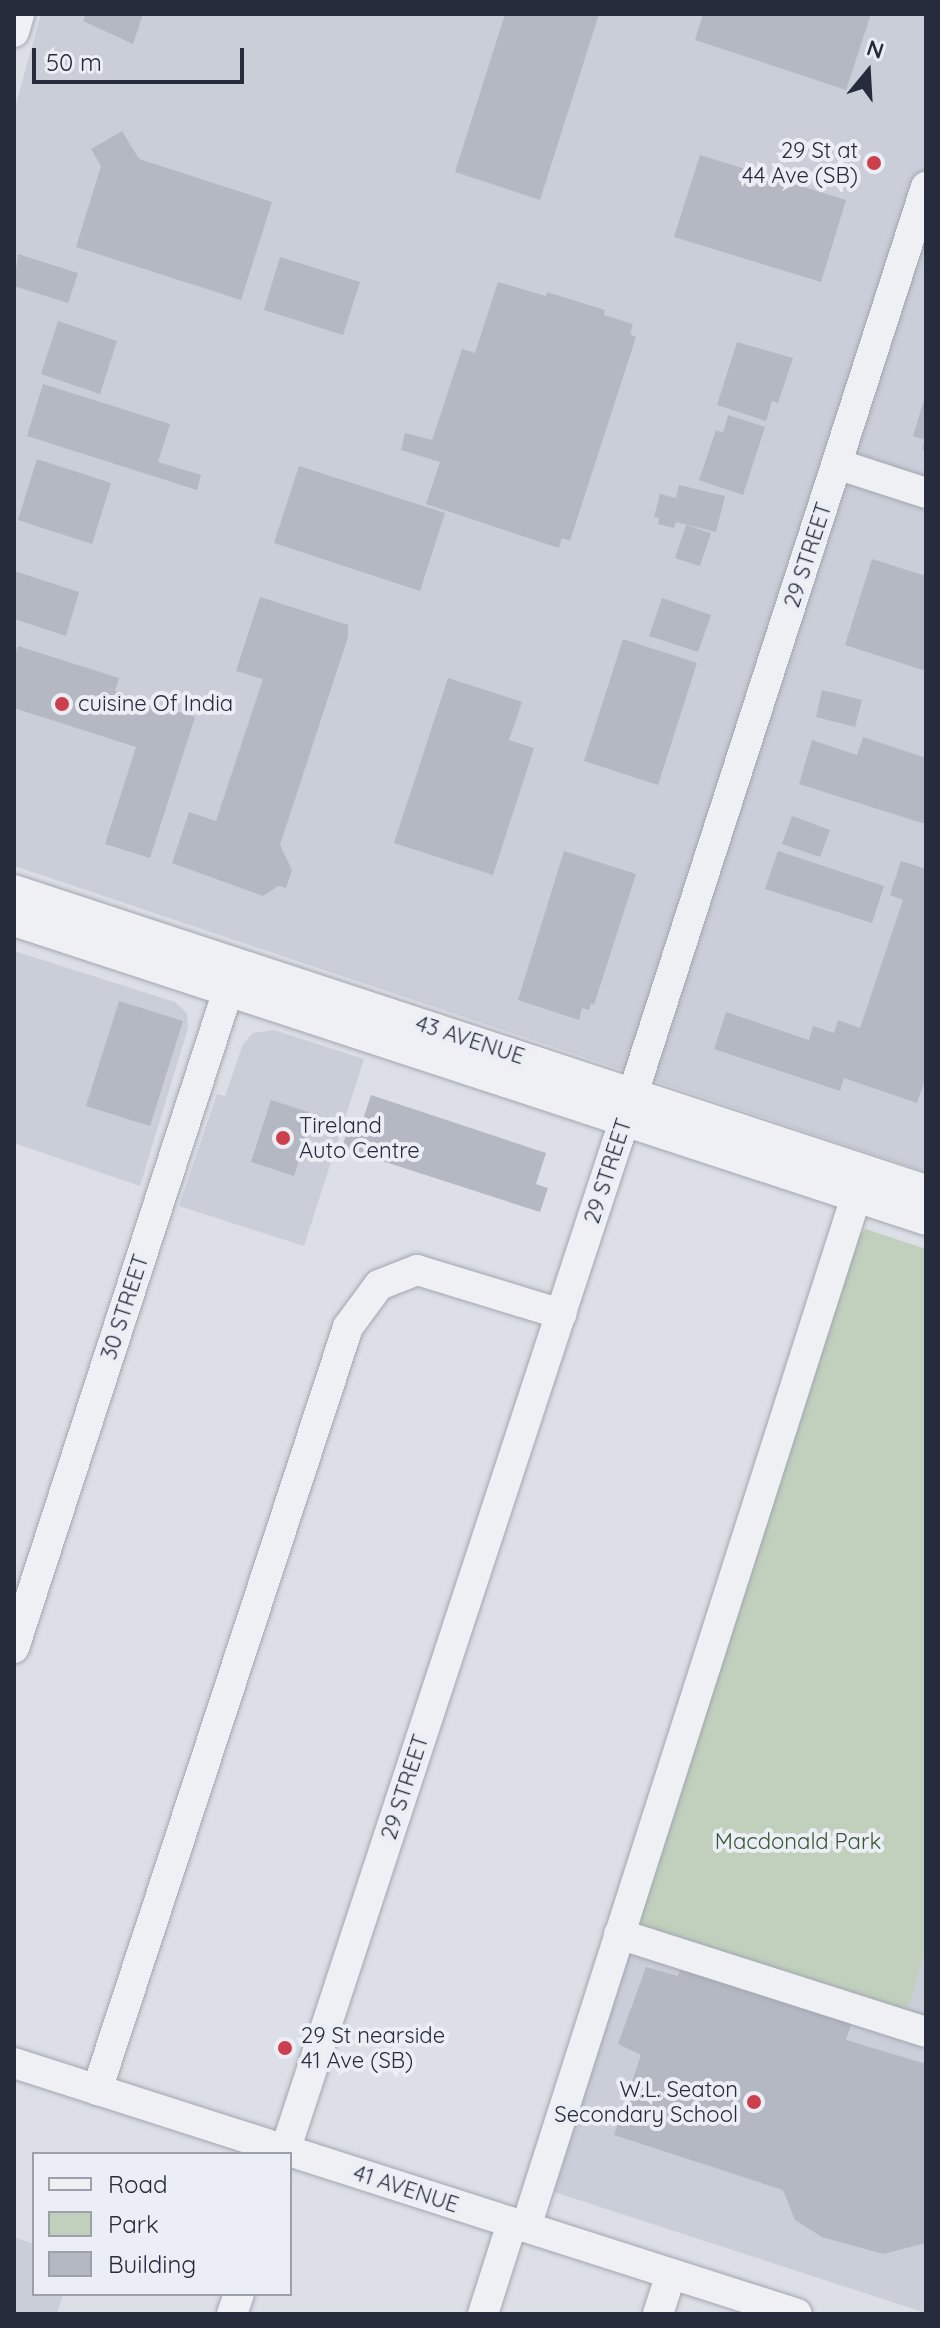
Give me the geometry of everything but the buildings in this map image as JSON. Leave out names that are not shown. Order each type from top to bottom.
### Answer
[{"type":"street","points":[[14,32],[19,14]]},
{"type":"street","name":"29 STREET","points":[[284,2152],[624,1123],[926,187]]},
{"type":"street","points":[[837,464],[926,493]]},
{"type":"street","name":"43 AVENUE","points":[[14,890],[231,980],[624,1123],[926,1220]]},
{"type":"street","name":"43 AVENUE","points":[[14,921],[634,1092],[926,1190]]},
{"type":"street","name":"30 STREET","points":[[14,1648],[231,980]]},
{"type":"street","points":[[483,2314],[519,2225],[619,1934],[856,1197]]},
{"type":"street","points":[[97,2090],[348,1327],[379,1285],[417,1270],[561,1314]]},
{"type":"street","points":[[619,1934],[926,2032]]},
{"type":"street","name":"41 AVENUE","points":[[14,2063],[284,2152]]},
{"type":"street","name":"41 AVENUE","points":[[292,2154],[797,2314]]},
{"type":"street","points":[[658,2314],[671,2274]]},
{"type":"shaded area","points":[[41,14],[926,14],[926,1172],[14,866],[14,111]]},
{"type":"shaded area","points":[[14,951],[175,1002],[187,1013],[188,1028],[140,1186],[14,1143]]},
{"type":"shaded area","points":[[274,1030],[364,1059],[304,1246],[179,1206],[217,1094],[225,1096],[243,1044],[253,1033]]},
{"type":"shaded area","name":"W.L. Seaton Secondary School","points":[[638,1925],[907,2010],[926,1950],[926,2313],[554,2192]]},
{"type":"shaded area","points":[[14,2237],[32,2243],[32,2296],[62,2296],[57,2314],[14,2314]]},
{"type":"green space","name":"Macdonald Park","points":[[866,1229],[926,1249],[926,1950],[907,2011],[638,1925],[855,1240]]},
{"type":"place","name":"29 St at 44 Ave (SB)","points":[[874,163]]},
{"type":"place","name":"cuisine Of India","points":[[62,704]]},
{"type":"place","name":"Tireland Auto Centre","points":[[283,1138]]},
{"type":"place","name":"29 St nearside 41 Ave (SB)","points":[[285,2048]]},
{"type":"place","name":"W.L. Seaton Secondary School","points":[[754,2102]]}]
